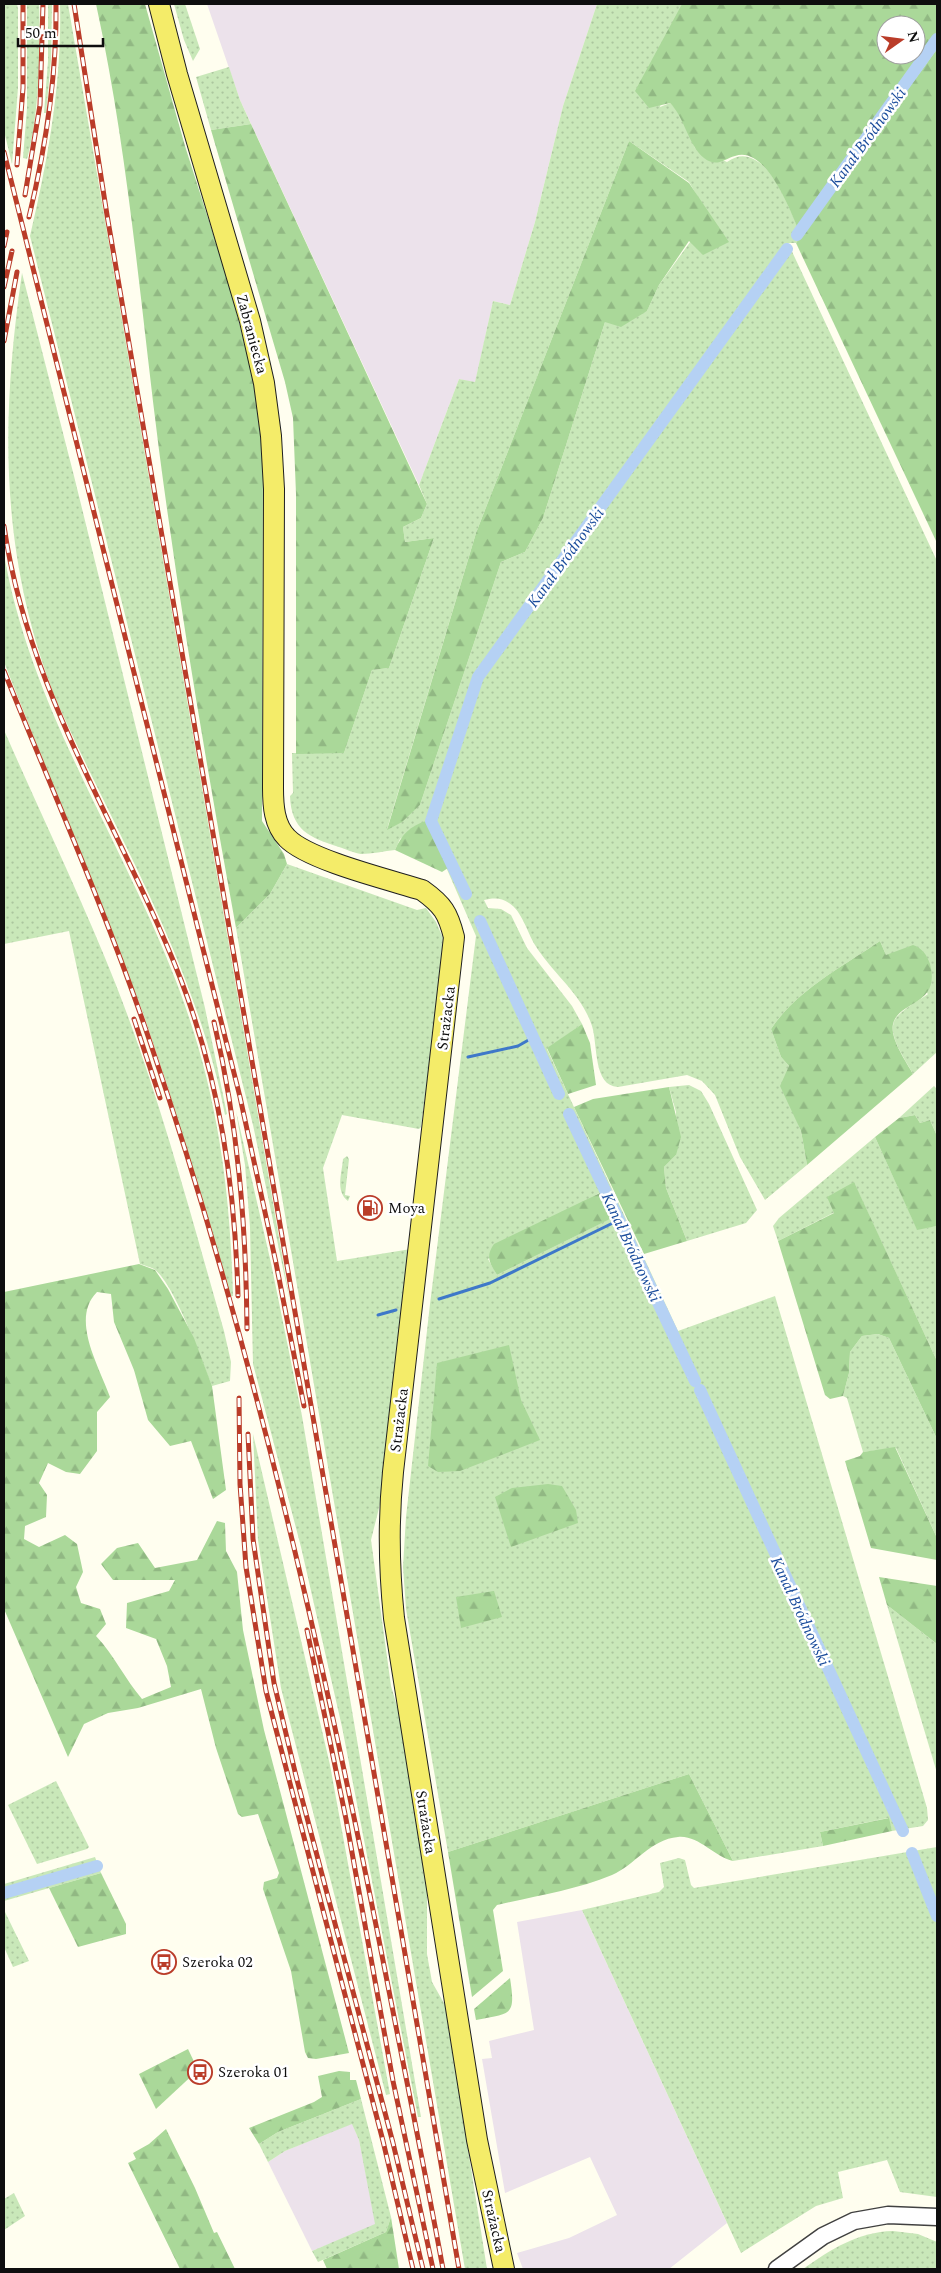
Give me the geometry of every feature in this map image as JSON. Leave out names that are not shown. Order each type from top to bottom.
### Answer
[{"type":"main road","name":"Zabraniecka","points":[[159,4],[177,74],[250,321],[264,383],[271,436],[274,489],[273,674]]},
{"type":"main road","name":"Strażacka","points":[[273,674],[274,807],[278,822],[286,838],[304,852],[422,890],[437,901],[449,916],[454,937],[392,1472],[389,1550],[394,1618],[460,2038],[486,2192],[504,2269]]},
{"type":"street","points":[[777,2269],[823,2236],[848,2224],[882,2215],[937,2217]]},
{"type":"street","points":[[915,2216],[937,2228]]},
{"type":"shaded area","points":[[207,4],[597,4],[563,106],[535,222],[510,305],[493,301],[475,383],[459,379],[419,485],[240,100]]},
{"type":"shaded area","points":[[582,1910],[727,2223],[669,2269],[523,2269],[517,2253],[569,2238],[617,2215],[590,2157],[505,2193],[482,2059],[492,2058],[489,2041],[534,2030],[517,1922]]},
{"type":"shaded area","points":[[352,2123],[359,2140],[376,2225],[312,2251],[268,2162],[285,2151]]},
{"type":"green space","points":[[4,4],[17,4],[18,9],[18,88],[12,164],[4,131]]},
{"type":"green space","points":[[27,4],[39,4],[40,40],[37,103],[27,159],[23,158],[27,108]]},
{"type":"green space","points":[[48,4],[52,4],[51,60],[46,113],[44,113],[48,61]]},
{"type":"green space","points":[[60,4],[68,4],[290,1302],[253,1125],[30,236],[43,179],[56,92],[59,62]]},
{"type":"green space","points":[[96,4],[145,4],[185,146],[230,287],[254,382],[263,459],[262,821],[284,854],[287,864],[270,894],[236,928],[185,630],[159,450],[125,170],[117,115]]},
{"type":"green space","points":[[174,4],[185,4],[200,49],[193,61],[184,40]]},
{"type":"green space","points":[[597,4],[682,4],[660,107],[670,103],[680,113],[695,148],[727,162],[740,156],[751,158],[762,165],[772,176],[788,204],[798,228],[914,65],[925,65],[796,243],[788,243],[937,561],[937,1052],[913,1074],[895,1039],[893,1024],[903,1011],[928,994],[886,955],[880,941],[821,980],[794,1002],[771,1029],[781,1057],[789,1066],[792,1109],[801,1131],[807,1165],[765,1200],[740,1157],[715,1095],[702,1081],[687,1075],[618,1087],[610,1085],[604,1080],[598,1063],[592,1026],[581,1004],[542,955],[532,940],[521,916],[514,907],[500,899],[484,900],[488,908],[501,909],[511,915],[527,948],[572,1006],[582,1024],[547,1049],[678,1331],[775,1296],[927,1808],[928,1820],[923,1826],[892,1831],[888,1818],[820,1832],[823,1846],[733,1861],[689,1774],[448,1852],[406,1609],[403,1567],[406,1517],[430,1304],[476,936],[426,821],[400,839],[395,850],[361,854],[311,836],[298,825],[291,808],[290,796],[293,793],[292,753],[344,753],[372,670],[389,668],[434,538],[405,542],[403,527],[421,518],[427,504],[419,485],[459,379],[475,382],[493,301],[510,305],[535,222],[563,106]],"holes":[[[629,141],[689,182],[709,216],[659,285],[647,311],[605,322],[543,518],[525,552],[501,562],[420,805],[387,829],[476,533]],[[599,1193],[611,1218],[497,1275],[488,1259]]]},
{"type":"green space","points":[[682,4],[937,4],[937,32],[926,48],[926,15],[876,15],[876,65],[914,65],[798,229],[775,181],[756,160],[746,155],[735,156],[717,163],[709,161],[694,146],[679,116],[670,103],[649,108],[635,91]]},
{"type":"green space","points":[[937,32],[937,49],[926,64],[926,48]]},
{"type":"green space","points":[[937,49],[937,543],[796,243]]},
{"type":"green space","points":[[229,67],[240,100],[251,124],[211,130],[196,77]]},
{"type":"green space","points":[[251,124],[427,504],[421,518],[403,527],[405,542],[434,538],[389,668],[372,670],[344,753],[296,754],[296,494],[293,418],[285,382],[211,130]]},
{"type":"green space","points":[[629,141],[689,183],[729,242],[703,255],[689,241],[659,285],[647,311],[621,327],[605,322],[543,518],[525,552],[501,562],[420,805],[402,822],[387,830],[476,533]]},
{"type":"green space","points":[[22,273],[205,1008],[227,1114],[225,1115],[212,1060],[195,1007],[175,955],[153,903],[56,700],[38,647],[24,594],[15,542],[10,490],[8,437],[10,383]]},
{"type":"green space","points":[[4,554],[17,610],[34,664],[78,769],[152,924],[174,976],[201,1055],[218,1133],[224,1173],[233,1296],[230,1296],[168,1088],[143,1013],[4,662]]},
{"type":"green space","points":[[4,730],[103,953],[147,1070],[224,1331],[231,1362],[230,1381],[212,1386],[187,1323],[170,1290],[162,1277],[154,1269],[140,1264],[69,931],[4,944]]},
{"type":"green space","points":[[426,821],[448,868],[442,872],[395,850],[407,831],[415,825]]},
{"type":"green space","points":[[287,864],[417,910],[426,908],[436,922],[443,938],[431,1076],[425,1096],[421,1127],[419,1129],[342,1115],[323,1168],[337,1261],[411,1249],[382,1496],[371,1540],[391,1686],[400,1716],[427,1888],[427,1954],[432,1982],[445,2005],[487,2269],[465,2269],[236,928],[270,894]]},
{"type":"green space","points":[[880,941],[886,955],[913,945],[916,946],[924,952],[930,964],[932,978],[930,988],[918,1001],[903,1010],[893,1024],[896,1043],[913,1074],[807,1165],[801,1131],[780,1086],[789,1066],[781,1057],[771,1029],[794,1002],[807,991]]},
{"type":"green space","points":[[582,1024],[590,1043],[596,1085],[568,1094],[547,1048]]},
{"type":"green space","points":[[689,1085],[701,1091],[709,1104],[757,1210],[746,1223],[687,1241],[666,1188],[664,1167],[676,1155],[676,1112],[669,1087]]},
{"type":"green space","points":[[934,1086],[937,1089],[937,1136],[930,1120],[920,1123],[915,1115],[899,1118]]},
{"type":"green space","points":[[669,1087],[681,1137],[676,1155],[664,1167],[666,1188],[687,1241],[644,1254],[574,1107],[593,1099]]},
{"type":"green space","points":[[236,1111],[271,1263],[302,1416],[421,2117],[418,2117],[342,1727],[301,1547],[253,1364],[250,1227],[245,1165]]},
{"type":"green space","points":[[915,1115],[920,1123],[930,1120],[937,1136],[937,1226],[917,1230],[875,1137],[899,1118]]},
{"type":"green space","points":[[875,1137],[917,1229],[937,1226],[937,1361],[854,1183],[828,1197],[835,1212],[778,1241],[773,1226],[779,1218]]},
{"type":"green space","points":[[347,1156],[349,1159],[345,1195],[350,1196],[348,1201],[340,1187],[343,1159]]},
{"type":"green space","points":[[854,1182],[937,1361],[937,1439],[889,1338],[878,1334],[862,1336],[850,1352],[849,1373],[843,1396],[830,1399],[825,1395],[778,1241],[834,1213],[827,1197]]},
{"type":"green space","points":[[600,1193],[612,1218],[497,1275],[489,1256],[494,1244]]},
{"type":"green space","points":[[139,1264],[155,1270],[168,1289],[194,1338],[212,1386],[226,1490],[213,1499],[191,1441],[170,1446],[148,1420],[134,1370],[114,1322],[111,1294],[97,1292],[89,1303],[86,1315],[86,1329],[89,1343],[110,1397],[97,1412],[97,1451],[80,1474],[66,1472],[48,1463],[39,1483],[47,1495],[46,1517],[25,1526],[24,1539],[39,1547],[65,1535],[77,1544],[83,1572],[76,1587],[81,1603],[100,1609],[106,1624],[96,1636],[142,1699],[171,1687],[167,1666],[156,1639],[126,1628],[127,1603],[169,1591],[175,1580],[113,1580],[101,1564],[117,1548],[138,1543],[155,1568],[197,1560],[217,1521],[225,1523],[226,1551],[237,1572],[243,1630],[264,1730],[349,2053],[316,2059],[308,2058],[305,2052],[291,1971],[263,1889],[264,1882],[277,1878],[279,1873],[258,1814],[242,1817],[238,1814],[216,1748],[201,1689],[138,1708],[108,1713],[84,1724],[68,1757],[4,1609],[4,1292]]},
{"type":"green space","points":[[878,1334],[889,1338],[937,1439],[937,1538],[896,1448],[863,1452],[847,1398],[843,1396],[849,1373],[850,1352],[862,1336]]},
{"type":"green space","points":[[509,1345],[521,1400],[540,1440],[460,1471],[438,1472],[428,1466],[437,1363]]},
{"type":"green space","points":[[253,1434],[330,1765],[390,2094],[386,2095],[281,1688],[258,1540]]},
{"type":"green space","points":[[895,1447],[937,1538],[937,1560],[871,1548],[845,1461],[860,1456],[863,1452]]},
{"type":"green space","points":[[548,1484],[562,1486],[576,1510],[578,1523],[511,1547],[495,1497],[512,1488]]},
{"type":"green space","points":[[879,1577],[937,1586],[937,1644],[887,1605]]},
{"type":"green space","points":[[494,1591],[502,1617],[461,1628],[456,1597]]},
{"type":"green space","points":[[887,1605],[937,1644],[937,1773]]},
{"type":"green space","points":[[689,1774],[733,1861],[726,1859],[693,1839],[678,1837],[668,1839],[651,1847],[612,1875],[570,1889],[497,1905],[493,1910],[503,1971],[472,1997],[448,1852]]},
{"type":"green space","points":[[56,1781],[89,1847],[37,1864],[8,1805]]},
{"type":"green space","points":[[889,1818],[892,1831],[823,1846],[820,1832]]},
{"type":"green space","points":[[937,1847],[937,2197],[900,2192],[887,2160],[838,2172],[843,2198],[816,2206],[741,2253],[582,1910],[659,1892],[664,1887],[660,1863],[679,1858],[685,1860],[691,1885],[694,1888]]},
{"type":"green space","points":[[95,1857],[101,1873],[4,1901],[4,1884]]},
{"type":"green space","points":[[101,1873],[126,1924],[126,1934],[78,1947],[49,1888]]},
{"type":"green space","points":[[4,1910],[29,1961],[13,1967],[4,1947]]},
{"type":"green space","points":[[510,1978],[512,2000],[508,2011],[497,2016],[476,2020],[474,2009]]},
{"type":"green space","points":[[188,2049],[198,2070],[156,2109],[139,2074]]},
{"type":"green space","points":[[339,2071],[350,2072],[350,2080],[356,2080],[361,2099],[278,2132],[259,2144],[249,2128],[322,2097],[318,2076]]},
{"type":"green space","points":[[361,2099],[391,2217],[386,2232],[318,2262],[312,2251],[375,2224],[359,2140],[352,2124],[285,2151],[268,2162],[259,2144],[278,2132]]},
{"type":"green space","points":[[166,2129],[195,2188],[214,2233],[217,2232],[235,2269],[180,2269],[128,2163],[136,2159],[133,2153],[149,2144]]},
{"type":"green space","points":[[14,2193],[25,2216],[4,2230],[4,2199]]},
{"type":"green space","points":[[391,2217],[399,2269],[327,2269],[323,2260],[386,2232]]},
{"type":"green space","points":[[893,2231],[918,2234],[937,2242],[937,2269],[803,2269],[845,2243],[880,2232]]},
{"type":"waterway","name":"Kanał Bródnowski","points":[[797,235],[937,39]]},
{"type":"waterway","name":"Kanał Bródnowski","points":[[466,894],[431,821],[478,677],[787,249]]},
{"type":"waterway","name":"Kanał Bródnowski","points":[[480,921],[559,1094]]},
{"type":"waterway","points":[[468,1057],[518,1046],[532,1038]]},
{"type":"waterway","name":"Kanał Bródnowski","points":[[569,1114],[695,1381]]},
{"type":"waterway","points":[[439,1299],[490,1283],[619,1220]]},
{"type":"waterway","points":[[378,1315],[396,1310]]},
{"type":"waterway","name":"Kanał Bródnowski","points":[[700,1390],[903,1831]]},
{"type":"waterway","name":"Kanał Bródnowski","points":[[912,1853],[937,1916]]},
{"type":"waterway","points":[[4,1893],[97,1866]]},
{"type":"railway","points":[[17,165],[23,88],[23,4]]},
{"type":"railway","points":[[25,195],[40,105],[43,4]]},
{"type":"railway","points":[[29,217],[41,164],[49,111],[55,58],[56,4]]},
{"type":"railway","points":[[74,4],[107,215],[459,2269]]},
{"type":"railway","points":[[4,152],[240,1097],[276,1263],[304,1406]]},
{"type":"railway","points":[[4,246],[7,232]]},
{"type":"railway","points":[[4,287],[12,251]]},
{"type":"railway","points":[[4,341],[17,272]]},
{"type":"railway","points":[[4,526],[16,587],[33,646],[55,703],[157,923],[195,1018],[206,1057],[223,1135],[233,1215],[238,1296]]},
{"type":"railway","points":[[4,671],[97,898],[132,990],[186,1153],[222,1271],[285,1509],[340,1749],[443,2269]]},
{"type":"railway","points":[[134,1019],[160,1098]]},
{"type":"railway","points":[[214,1022],[235,1136],[245,1251],[247,1329]]},
{"type":"railway","points":[[239,1398],[240,1484],[246,1567],[266,1691],[383,2141],[413,2269]]},
{"type":"railway","points":[[248,1434],[253,1539],[274,1683],[296,1776],[393,2143],[423,2269]]},
{"type":"railway","points":[[307,1630],[346,1819],[393,2081],[433,2269]]},
{"type":"place","name":"Moya","points":[[370,1208]]},
{"type":"place","name":"Szeroka 02","points":[[164,1962]]},
{"type":"place","name":"Szeroka 01","points":[[200,2072]]}]
